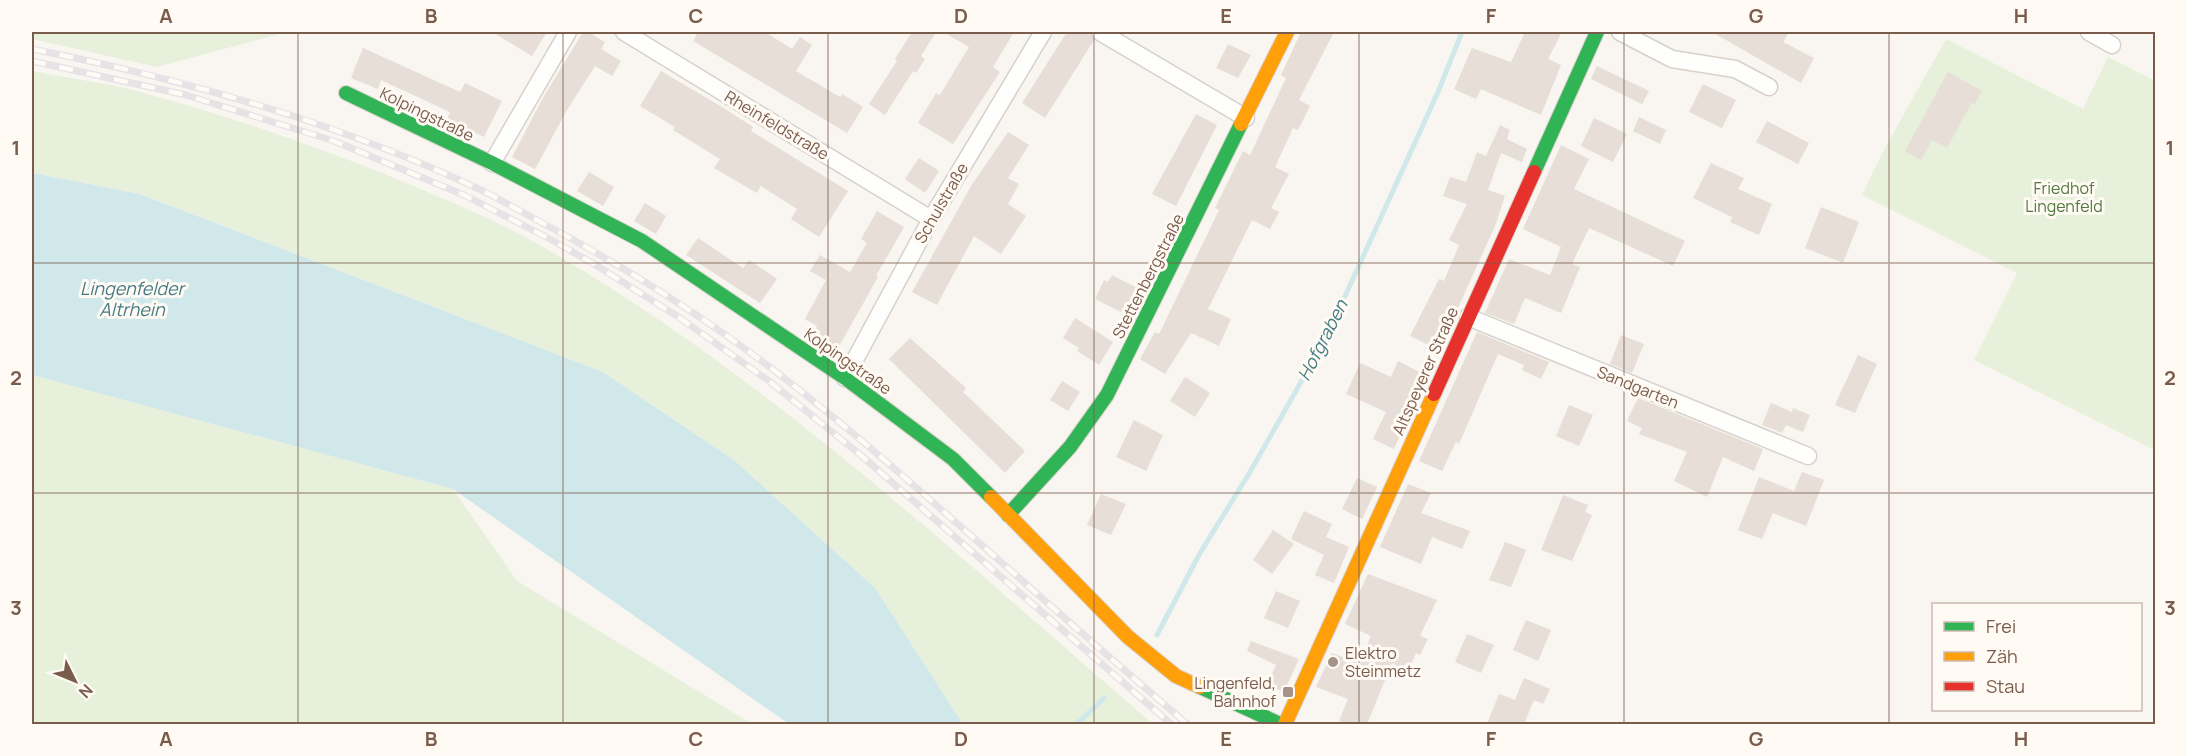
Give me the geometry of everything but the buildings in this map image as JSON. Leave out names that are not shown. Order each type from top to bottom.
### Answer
[{"type":"street","points":[[492,163],[568,32]]},
{"type":"street","name":"Rheinfeldstraße","points":[[624,32],[931,219]]},
{"type":"street","name":"Schulstraße","points":[[845,378],[931,219],[1043,32]]},
{"type":"street","points":[[1100,32],[1246,118]]},
{"type":"street","name":"Stettenbergstraße","points":[[1008,515],[1070,447],[1107,394],[1287,32]]},
{"type":"street","name":"Altspeyerer Straße","points":[[1285,724],[1597,32]]},
{"type":"street","points":[[1620,32],[1672,60],[1735,69],[1769,87]]},
{"type":"street","points":[[2089,32],[2112,45]]},
{"type":"street","name":"Kolpingstraße","points":[[346,93],[492,163],[642,241],[845,378],[953,459],[1128,637],[1176,675],[1280,724]]},
{"type":"street","name":"Sandgarten","points":[[1468,317],[1808,456]]},
{"type":"green space","points":[[32,32],[286,32],[157,67],[32,39]]},
{"type":"green space","name":"Friedhof Lingenfeld","points":[[1946,39],[2083,109],[2108,57],[2155,81],[2155,450],[1974,360],[2017,273],[1862,195],[1885,148]]},
{"type":"green space","points":[[32,71],[136,91],[269,131],[416,187],[487,218],[538,244],[622,295],[702,350],[780,408],[932,532],[1153,724],[963,724],[875,588],[735,461],[603,372],[141,194],[32,173]]},
{"type":"green space","points":[[32,375],[453,489],[517,581],[752,724],[32,724]]},
{"type":"water","name":"Lingenfelder Altrhein","points":[[32,173],[140,194],[603,372],[735,461],[875,588],[963,724],[789,724],[453,489],[32,375]]},
{"type":"waterway","name":"Hofgraben","points":[[1157,635],[1200,553],[1250,472],[1326,338],[1438,92],[1462,32]]},
{"type":"waterway","name":"Hofgraben","points":[[1077,724],[1104,698]]},
{"type":"railway","points":[[32,49],[199,88],[309,121],[362,140],[485,192],[609,260],[704,320],[803,392],[1187,724]]},
{"type":"railway","points":[[32,61],[186,95],[334,141],[464,195],[594,264],[677,316],[769,381],[857,452],[1171,724]]},
{"type":"traffic: fast","points":[[1534,172],[1597,32]]},
{"type":"traffic: fast","points":[[346,93],[492,163],[642,241],[845,378],[953,459],[991,497]]},
{"type":"traffic: fast","points":[[1008,515],[1070,447],[1107,395],[1241,124]]},
{"type":"traffic: fast","points":[[1200,687],[1280,724]]},
{"type":"traffic: slow","points":[[1241,124],[1287,32]]},
{"type":"traffic: slow","points":[[1285,724],[1434,394]]},
{"type":"traffic: slow","points":[[991,497],[1128,637],[1176,676],[1200,687]]},
{"type":"traffic: jam","points":[[1434,394],[1534,172]]},
{"type":"place","name":"Elektro Steinmetz","points":[[1333,662]]},
{"type":"place","name":"Lingenfeld, Bahnhof","points":[[1288,692]]}]
